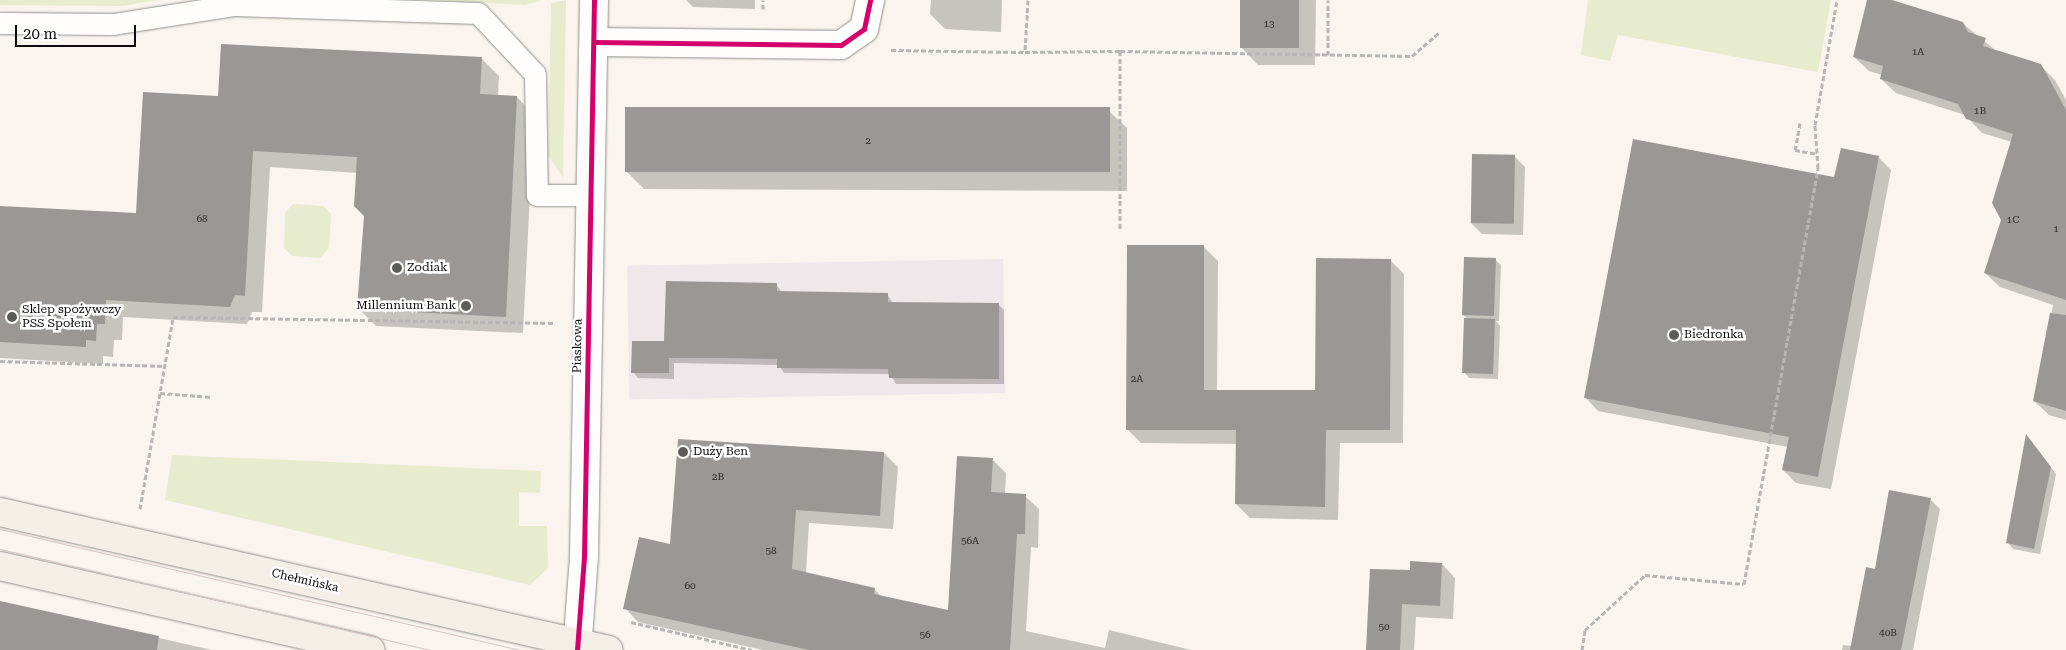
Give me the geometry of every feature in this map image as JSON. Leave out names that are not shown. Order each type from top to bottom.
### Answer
[{"type":"main road","name":"Chełmińska","points":[[0,512],[578,646],[609,650]]},
{"type":"main road","points":[[0,566],[371,650]]},
{"type":"street","name":"Piaskowa","points":[[578,646],[583,579],[594,0]]},
{"type":"street","points":[[594,42],[841,45],[864,29],[870,0]]},
{"type":"lane","points":[[0,23],[114,24],[235,5],[478,13],[535,74],[538,195],[591,195]]},
{"type":"path","points":[[1025,52],[1028,0]]},
{"type":"path","points":[[1328,0],[1328,55]]},
{"type":"path","points":[[1582,650],[1585,630],[1645,575],[1744,584],[1818,168],[1815,125],[1837,0]]},
{"type":"path","points":[[864,29],[882,50],[1120,51],[1412,56],[1438,33]]},
{"type":"path","points":[[1120,51],[1120,230]]},
{"type":"path","points":[[1800,123],[1795,150],[1817,154]]},
{"type":"path","points":[[140,510],[173,317],[588,324]]},
{"type":"path","points":[[0,361],[165,366]]},
{"type":"path","points":[[160,393],[212,397]]},
{"type":"path","points":[[658,630],[752,650]]},
{"type":"shaded area","points":[[1003,259],[1005,393],[629,400],[627,266]]},
{"type":"green space","points":[[0,0],[157,0],[123,6],[0,5]]},
{"type":"green space","points":[[433,0],[542,0],[525,5]]},
{"type":"green space","points":[[566,0],[563,178],[548,155],[551,3]]},
{"type":"green space","points":[[1588,0],[1831,0],[1818,72],[1618,35],[1610,61],[1581,55]]},
{"type":"green space","points":[[293,204],[323,206],[331,214],[329,248],[320,258],[292,256],[284,248],[285,213]]},
{"type":"green space","points":[[172,455],[541,471],[540,493],[519,492],[519,526],[547,526],[548,568],[530,585],[165,500]]},
{"type":"building","points":[[1240,0],[1299,0],[1299,48],[1240,48]]},
{"type":"building","points":[[1867,0],[1892,0],[1963,22],[1968,32],[1986,38],[1983,46],[2041,64],[2066,110],[2066,300],[1984,273],[2001,220],[1992,203],[2013,134],[1966,119],[1958,104],[1880,79],[1883,66],[1853,57]]},
{"type":"building","points":[[221,44],[482,57],[480,94],[517,96],[506,317],[357,309],[364,216],[354,206],[357,157],[253,151],[245,296],[235,295],[230,307],[106,300],[105,324],[97,324],[96,341],[86,340],[86,347],[0,342],[0,206],[136,213],[143,92],[218,96]]},
{"type":"building","points":[[625,107],[1110,107],[1110,172],[625,172]]},
{"type":"building","name":"Biedronka","points":[[1633,139],[1834,177],[1841,148],[1879,156],[1818,477],[1782,470],[1789,437],[1584,398]]},
{"type":"building","points":[[1472,154],[1515,155],[1514,224],[1471,223]]},
{"type":"building","points":[[1127,245],[1204,245],[1204,390],[1315,390],[1316,258],[1391,259],[1390,430],[1326,430],[1325,507],[1235,504],[1236,430],[1126,430]]},
{"type":"building","points":[[1464,257],[1496,258],[1494,316],[1462,315]]},
{"type":"building","points":[[666,281],[777,283],[777,291],[888,293],[888,302],[999,303],[999,379],[889,378],[888,369],[777,368],[777,359],[722,358],[669,358],[669,373],[631,373],[632,341],[664,341]]},
{"type":"building","points":[[2050,313],[2066,315],[2066,411],[2033,401]]},
{"type":"building","points":[[1464,318],[1495,319],[1493,374],[1462,373]]},
{"type":"building","points":[[2026,434],[2051,467],[2034,549],[2006,543]]},
{"type":"building","points":[[678,439],[884,452],[880,516],[796,510],[792,569],[875,588],[874,594],[948,610],[957,456],[993,458],[991,492],[1026,494],[1025,534],[1017,534],[1010,650],[809,650],[623,609],[639,537],[670,544]]},
{"type":"building","points":[[1889,490],[1931,498],[1901,650],[1850,650],[1866,567],[1875,569]]},
{"type":"building","points":[[1410,561],[1442,563],[1440,606],[1402,604],[1400,650],[1366,650],[1370,569],[1410,570]]},
{"type":"building","points":[[0,601],[159,636],[157,650],[0,650]]},
{"type":"tram line","points":[[0,529],[520,650]]},
{"type":"tram line","points":[[0,549],[430,650]]},
{"type":"cycle path","points":[[577,650],[584,556],[594,0]]},
{"type":"cycle path","points":[[594,42],[841,45],[864,29],[870,0]]},
{"type":"place","name":"Zodiak","points":[[397,268]]},
{"type":"place","name":"Millennium Bank","points":[[466,306]]},
{"type":"place","name":"Sklep spożywczy PSS Społem","points":[[12,317]]},
{"type":"place","name":"Biedronka","points":[[1674,335]]},
{"type":"place","name":"Duży Ben","points":[[683,452]]}]
